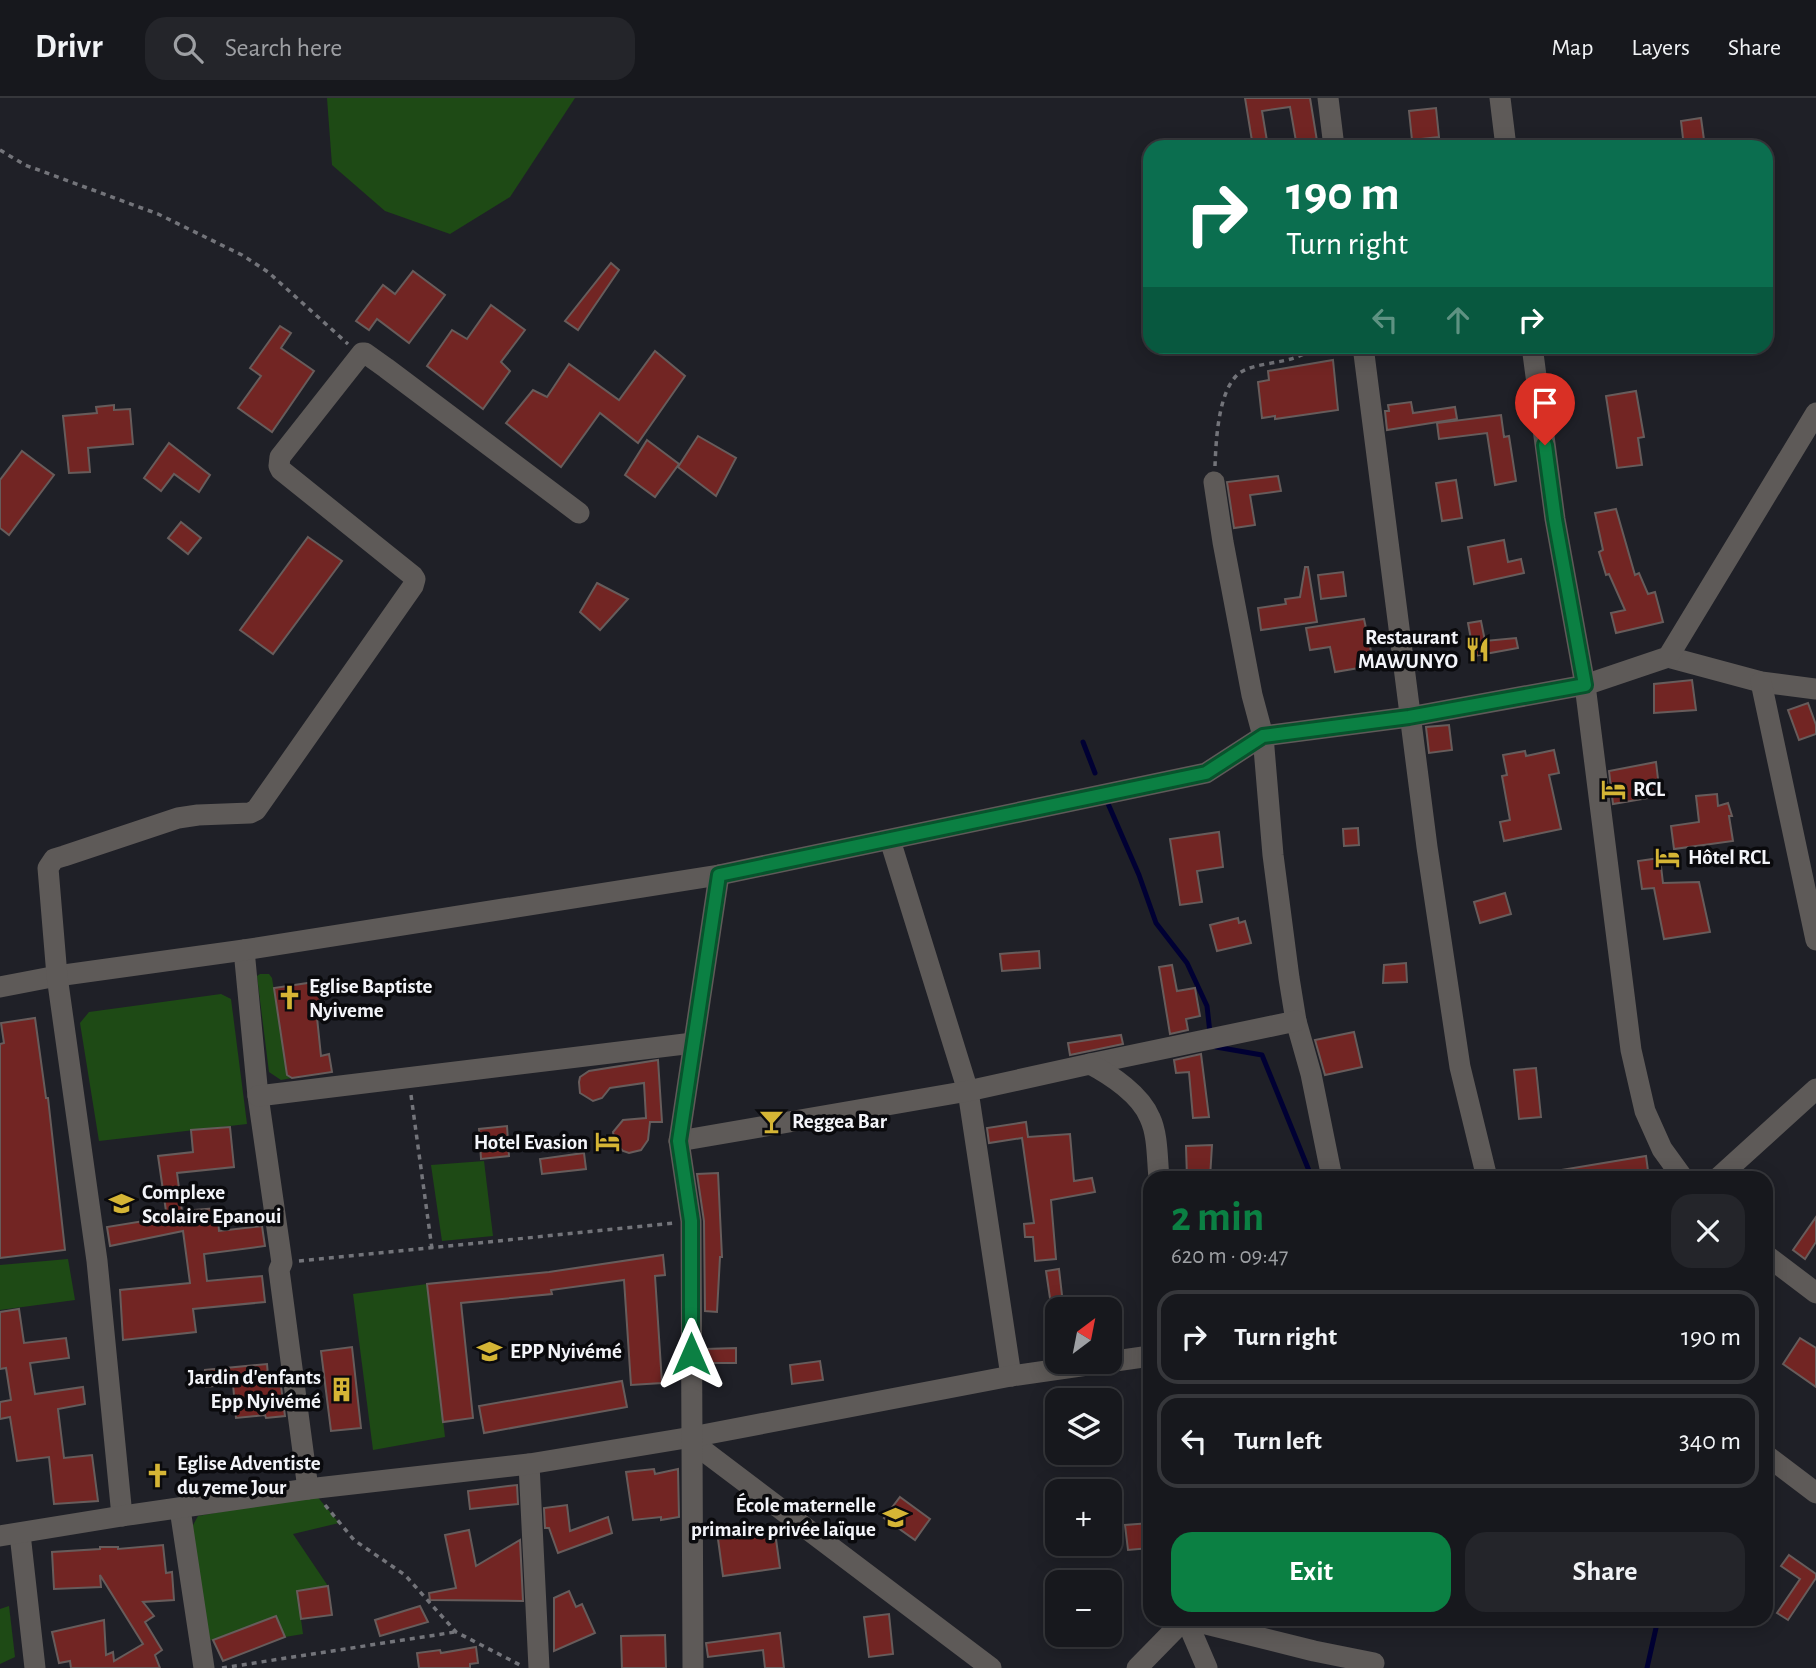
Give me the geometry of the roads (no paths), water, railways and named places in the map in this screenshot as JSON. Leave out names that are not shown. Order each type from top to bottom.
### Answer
[{"type":"street","points":[[1328,98],[1333,140]]},
{"type":"street","points":[[1500,98],[1505,140]]},
{"type":"street","points":[[122,1516],[97,1261],[57,976],[48,868],[50,863],[178,818],[250,813],[256,810],[413,586],[413,576],[279,466],[280,457],[360,355],[365,353],[376,360],[579,513]]},
{"type":"street","points":[[1364,354],[1409,717],[1460,1067],[1485,1171]]},
{"type":"street","points":[[1533,354],[1555,519],[1585,685],[1630,1050],[1645,1111],[1662,1149],[1678,1171]]},
{"type":"street","points":[[1668,657],[1816,413]]},
{"type":"street","points":[[1214,482],[1252,695],[1263,736],[1273,855],[1296,1021],[1311,1074],[1331,1171]]},
{"type":"street","points":[[0,987],[719,875],[1206,773],[1263,736],[1409,717],[1585,685],[1668,657],[1761,682],[1816,689]]},
{"type":"street","points":[[1761,682],[1816,940]]},
{"type":"street","points":[[890,840],[968,1091],[1011,1376]]},
{"type":"street","points":[[693,1668],[691,1221],[679,1141],[719,875]]},
{"type":"street","points":[[244,950],[258,1096],[282,1263],[279,1270],[308,1489]]},
{"type":"street","points":[[679,1141],[968,1091],[1296,1021]]},
{"type":"street","points":[[258,1096],[693,1043]]},
{"type":"street","points":[[1090,1064],[1120,1083],[1149,1115],[1153,1125],[1158,1171]]},
{"type":"street","points":[[1726,1171],[1816,1089]]},
{"type":"street","points":[[1773,1260],[1816,1293]]},
{"type":"street","points":[[36,1668],[10,1535],[308,1489],[529,1464],[692,1439],[1011,1376],[1143,1357]]},
{"type":"street","points":[[692,1439],[991,1668]]},
{"type":"street","points":[[1773,1461],[1816,1493]]},
{"type":"street","points":[[529,1464],[539,1668]]},
{"type":"street","points":[[180,1509],[204,1668]]},
{"type":"street","points":[[1137,1668],[1179,1626]]},
{"type":"street","points":[[1189,1626],[1207,1668]]},
{"type":"street","points":[[1214,1626],[1374,1663]]},
{"type":"waterway","points":[[1083,742],[1095,773]]},
{"type":"waterway","points":[[1106,799],[1139,875],[1156,923],[1187,963],[1207,1006],[1210,1033]]},
{"type":"waterway","points":[[1216,1047],[1262,1055],[1309,1171]]},
{"type":"waterway","points":[[1647,1668],[1655,1626]]},
{"type":"place","name":"Restaurant MAWUNYO","points":[[1478,649]]},
{"type":"place","name":"RCL","points":[[1613,789]]},
{"type":"place","name":"Hôtel RCL","points":[[1668,857]]},
{"type":"place","name":"Eglise Baptiste Nyiveme","points":[[289,998]]},
{"type":"place","name":"Reggea Bar","points":[[772,1121]]},
{"type":"place","name":"Hotel Evasion","points":[[608,1142]]},
{"type":"place","name":"Complexe Scolaire Epanoui","points":[[122,1204]]},
{"type":"place","name":"EPP Nyivémé","points":[[490,1351]]},
{"type":"place","name":"Jardin d'enfants Epp Nyivémé","points":[[341,1389]]},
{"type":"place","name":"Eglise Adventiste du 7eme Jour","points":[[157,1475]]},
{"type":"place","name":"École maternelle primaire privée laïque","points":[[896,1517]]}]
